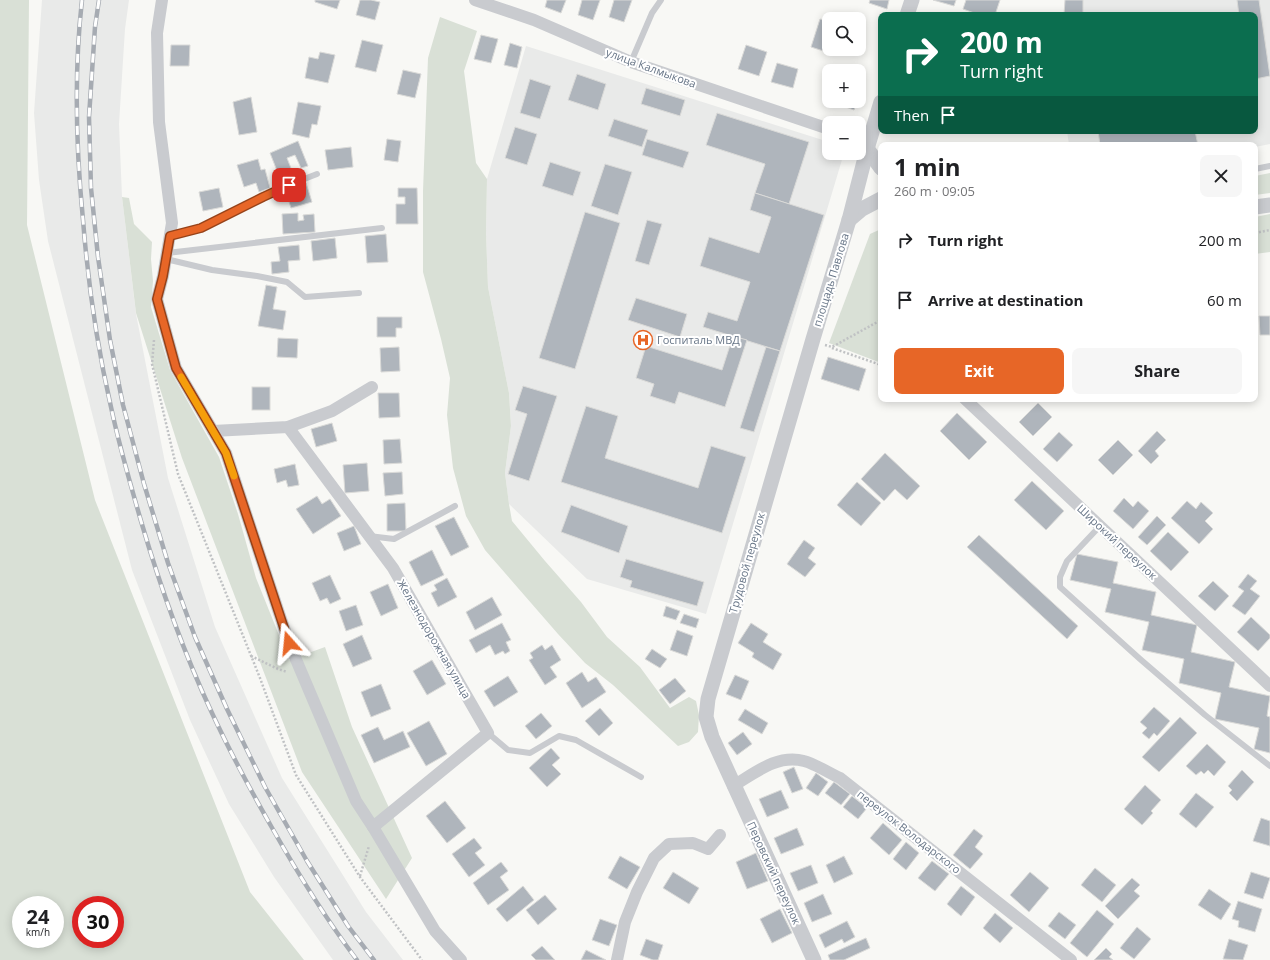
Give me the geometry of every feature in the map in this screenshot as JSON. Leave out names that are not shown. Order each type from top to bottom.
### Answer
[{"type":"street","points":[[162,0],[157,33],[159,122],[172,223],[163,276],[157,299],[176,368],[226,453],[289,643],[356,801],[435,931],[460,960]]},
{"type":"street","name":"улица Калмыкова","points":[[475,0],[534,20],[631,62],[822,127]]},
{"type":"street","points":[[908,12],[912,0]]},
{"type":"street","name":"площадь Павлова","points":[[866,141],[878,110]]},
{"type":"street","points":[[866,146],[878,164]]},
{"type":"street","name":"площадь Павлова","points":[[812,339],[849,220],[862,160]]},
{"type":"street","name":"площадь Павлова","points":[[849,220],[862,209],[878,201]]},
{"type":"street","points":[[1258,207],[1270,205]]},
{"type":"street","name":"Трудовой переулок","points":[[733,786],[712,737],[706,717],[708,699],[812,339]]},
{"type":"street","points":[[213,431],[288,427],[332,411],[372,387]]},
{"type":"street","name":"Широкий переулок","points":[[968,402],[1270,686]]},
{"type":"street","name":"Железнодорожная улица","points":[[288,427],[392,568],[488,734]]},
{"type":"street","points":[[373,827],[488,734]]},
{"type":"street","name":"переулок Володарского","points":[[733,786],[768,765],[784,759],[805,761],[840,778],[1071,960]]},
{"type":"street","name":"Перовский переулок","points":[[733,786],[814,960]]},
{"type":"street","points":[[617,960],[625,922],[637,892],[654,858],[670,844],[693,843],[708,849],[720,835]]},
{"type":"lane","points":[[631,62],[652,13],[661,0]]},
{"type":"lane","points":[[1258,168],[1270,166]]},
{"type":"lane","points":[[170,236],[201,228],[276,190],[317,174]]},
{"type":"lane","points":[[166,256],[382,228]]},
{"type":"lane","points":[[166,256],[212,270],[287,282],[305,297],[359,293]]},
{"type":"lane","points":[[368,535],[394,538],[455,506]]},
{"type":"lane","points":[[1100,526],[1067,561],[1060,577],[1060,587],[1205,715],[1270,766]]},
{"type":"lane","points":[[488,734],[508,750],[530,753],[559,736],[576,740],[641,777]]},
{"type":"path","points":[[1258,232],[1270,230]]},
{"type":"path","points":[[832,348],[878,322]]},
{"type":"path","points":[[154,335],[152,364],[178,474],[251,656],[296,775],[360,876],[422,960]]},
{"type":"path","points":[[812,339],[832,348],[878,364]]},
{"type":"path","points":[[251,656],[278,669],[303,676]]},
{"type":"path","points":[[360,876],[367,855],[373,827]]},
{"type":"shaded area","points":[[0,0],[29,0],[27,225],[95,500],[250,892],[304,960],[0,960]]},
{"type":"shaded area","points":[[42,0],[129,0],[125,29],[119,124],[122,197],[136,314],[168,478],[215,627],[282,778],[366,912],[403,960],[333,960],[274,877],[229,804],[190,720],[132,570],[48,241],[39,180],[34,113]]},
{"type":"shaded area","points":[[1065,0],[1270,0],[1270,144],[1258,146],[1258,142],[1069,142],[1067,134],[1258,134],[1258,12],[1064,12]]},
{"type":"shaded area","points":[[440,17],[477,31],[464,71],[476,163],[487,179],[486,233],[488,287],[509,393],[511,426],[505,473],[512,521],[581,602],[607,637],[640,667],[670,708],[689,697],[696,701],[699,715],[698,732],[689,742],[678,746],[613,685],[585,663],[558,634],[485,550],[466,516],[453,468],[447,415],[450,378],[423,272],[423,191],[428,58]]},
{"type":"shaded area","name":"Госпиталь МВД","points":[[526,46],[822,140],[822,160],[842,160],[706,614],[587,579],[509,504],[505,473],[511,426],[509,393],[488,287],[486,233],[487,179]]},
{"type":"shaded area","points":[[1270,173],[1270,193],[1258,195],[1258,175]]},
{"type":"shaded area","points":[[122,197],[129,198],[134,224],[152,242],[151,259],[153,281],[151,307],[170,370],[219,457],[238,514],[256,578],[289,660],[325,647],[352,727],[412,858],[386,899],[302,772],[182,458],[136,313]]},
{"type":"shaded area","points":[[1270,214],[1270,252],[1258,254],[1258,216]]},
{"type":"shaded area","points":[[878,230],[878,362],[829,343],[870,234]]},
{"type":"building","points":[[315,0],[340,0],[337,9],[315,2]]},
{"type":"building","points":[[360,0],[380,2],[375,20],[356,15]]},
{"type":"building","points":[[547,0],[566,0],[561,13],[545,7]]},
{"type":"building","points":[[582,0],[600,0],[593,20],[578,15]]},
{"type":"building","points":[[614,0],[632,0],[624,22],[609,17]]},
{"type":"building","points":[[870,0],[889,0],[887,9],[869,3]]},
{"type":"building","points":[[933,0],[956,0],[954,6]]},
{"type":"building","points":[[966,0],[1000,0],[996,12],[972,12],[963,9]]},
{"type":"building","points":[[1065,0],[1083,0],[1083,12],[1064,12]]},
{"type":"building","points":[[1237,0],[1259,0],[1270,76],[1258,78],[1258,12],[1239,12]]},
{"type":"building","points":[[820,19],[822,19],[822,50],[811,47]]},
{"type":"building","points":[[481,35],[498,39],[491,63],[474,59]]},
{"type":"building","points":[[362,40],[383,45],[376,72],[355,67]]},
{"type":"building","points":[[510,43],[522,47],[517,68],[504,65]]},
{"type":"building","points":[[171,45],[190,45],[189,66],[170,66]]},
{"type":"building","points":[[746,45],[767,52],[759,76],[738,69]]},
{"type":"building","points":[[320,52],[335,55],[328,83],[305,78],[309,57],[318,59]]},
{"type":"building","points":[[777,63],[798,69],[793,88],[771,82]]},
{"type":"building","points":[[403,70],[421,74],[415,98],[397,94]]},
{"type":"building","points":[[577,74],[606,84],[598,110],[568,100]]},
{"type":"building","points":[[530,79],[551,86],[540,119],[520,113]]},
{"type":"building","points":[[646,88],[685,100],[680,116],[641,104]]},
{"type":"building","points":[[251,97],[257,132],[239,135],[233,102]]},
{"type":"building","points":[[298,102],[321,106],[317,125],[312,124],[309,138],[292,134]]},
{"type":"building","points":[[717,113],[809,142],[789,204],[755,193],[765,164],[706,145]]},
{"type":"building","points":[[614,119],[648,130],[642,147],[608,136]]},
{"type":"building","points":[[515,127],[537,134],[527,165],[505,158]]},
{"type":"building","points":[[1098,134],[1196,134],[1197,142],[1100,142]]},
{"type":"building","points":[[387,139],[401,141],[398,162],[384,160]]},
{"type":"building","points":[[647,139],[689,152],[683,168],[642,155]]},
{"type":"building","points":[[298,141],[308,166],[301,168],[295,155],[287,158],[294,176],[281,181],[270,153]]},
{"type":"building","points":[[351,147],[353,167],[328,170],[325,150]]},
{"type":"building","points":[[258,159],[261,170],[265,169],[270,188],[259,192],[256,183],[244,187],[237,165]]},
{"type":"building","points":[[550,162],[581,172],[573,196],[542,186]]},
{"type":"building","points":[[605,164],[632,172],[618,215],[591,206]]},
{"type":"building","points":[[306,183],[312,202],[291,208],[285,189]]},
{"type":"building","points":[[219,188],[223,207],[203,211],[199,192]]},
{"type":"building","points":[[398,188],[417,188],[418,224],[396,224],[396,204],[405,204],[405,197],[398,197]]},
{"type":"building","points":[[755,193],[824,215],[780,351],[703,327],[708,312],[737,321],[750,282],[700,266],[709,237],[759,253],[771,217],[750,210]]},
{"type":"building","points":[[585,212],[620,223],[575,369],[539,358]]},
{"type":"building","points":[[298,213],[298,221],[304,220],[303,215],[314,214],[315,232],[283,234],[282,214]]},
{"type":"building","points":[[647,220],[662,224],[649,265],[635,261]]},
{"type":"building","points":[[386,234],[388,262],[367,263],[365,236]]},
{"type":"building","points":[[335,238],[337,258],[313,261],[311,241]]},
{"type":"building","points":[[299,245],[300,260],[288,261],[289,272],[272,274],[271,262],[280,261],[278,247]]},
{"type":"building","points":[[266,285],[277,287],[273,309],[286,311],[283,330],[258,326]]},
{"type":"building","points":[[636,298],[687,314],[680,337],[628,320]]},
{"type":"building","points":[[1259,316],[1270,316],[1270,335],[1260,335]]},
{"type":"building","points":[[377,317],[402,317],[402,328],[396,328],[396,337],[377,337]]},
{"type":"building","points":[[733,336],[747,340],[725,407],[679,392],[675,404],[650,396],[654,384],[636,378],[646,346],[722,370]]},
{"type":"building","points":[[278,338],[298,339],[297,358],[277,357]]},
{"type":"building","points":[[399,347],[400,371],[381,372],[380,348]]},
{"type":"building","points":[[766,347],[780,351],[754,432],[740,428]]},
{"type":"building","points":[[828,357],[866,369],[859,391],[821,379]]},
{"type":"building","points":[[523,386],[557,396],[529,481],[508,474],[527,414],[515,410]]},
{"type":"building","points":[[252,387],[270,387],[270,410],[252,410]]},
{"type":"building","points":[[378,393],[399,393],[400,417],[379,418]]},
{"type":"building","points":[[1038,403],[1052,417],[1033,436],[1019,422]]},
{"type":"building","points":[[586,406],[618,416],[605,458],[698,488],[711,446],[746,457],[722,533],[561,482]]},
{"type":"building","points":[[957,413],[987,442],[969,460],[940,431]]},
{"type":"building","points":[[332,423],[337,441],[316,447],[311,429]]},
{"type":"building","points":[[1157,431],[1166,440],[1155,451],[1159,456],[1151,464],[1138,451]]},
{"type":"building","points":[[1059,432],[1073,445],[1057,462],[1043,449]]},
{"type":"building","points":[[400,439],[402,463],[384,464],[383,440]]},
{"type":"building","points":[[1118,440],[1133,455],[1113,475],[1098,460]]},
{"type":"building","points":[[885,453],[920,486],[907,500],[895,489],[884,501],[861,479]]},
{"type":"building","points":[[367,463],[369,491],[345,493],[343,465]]},
{"type":"building","points":[[295,464],[299,485],[288,487],[286,480],[277,483],[274,469]]},
{"type":"building","points":[[402,472],[403,494],[385,496],[383,473]]},
{"type":"building","points":[[1032,481],[1064,511],[1046,530],[1014,500]]},
{"type":"building","points":[[857,482],[881,503],[861,526],[837,505]]},
{"type":"building","points":[[317,496],[322,504],[330,499],[341,516],[313,534],[296,509]]},
{"type":"building","points":[[1124,498],[1133,507],[1138,501],[1149,511],[1133,529],[1113,511]]},
{"type":"building","points":[[1187,501],[1196,509],[1201,502],[1213,513],[1205,521],[1213,529],[1199,544],[1171,518]]},
{"type":"building","points":[[405,503],[406,531],[387,531],[387,504]]},
{"type":"building","points":[[571,505],[628,526],[619,553],[561,532]]},
{"type":"building","points":[[1157,516],[1166,525],[1147,545],[1138,537]]},
{"type":"building","points":[[454,517],[469,547],[451,556],[435,526]]},
{"type":"building","points":[[354,526],[361,544],[344,551],[337,533]]},
{"type":"building","points":[[1168,532],[1189,552],[1171,571],[1150,551]]},
{"type":"building","points":[[979,535],[1078,626],[1067,639],[967,547]]},
{"type":"building","points":[[804,540],[815,548],[808,558],[816,564],[805,577],[787,564]]},
{"type":"building","points":[[432,550],[444,575],[421,586],[409,562]]},
{"type":"building","points":[[1077,554],[1118,562],[1113,583],[1156,592],[1151,615],[1197,625],[1191,652],[1235,662],[1229,687],[1270,696],[1267,716],[1270,717],[1270,753],[1254,749],[1259,728],[1215,719],[1221,693],[1179,683],[1184,659],[1142,650],[1149,622],[1105,612],[1111,589],[1070,580]]},
{"type":"building","points":[[626,559],[704,582],[697,606],[630,587],[632,581],[620,577]]},
{"type":"building","points":[[1248,574],[1257,581],[1250,589],[1260,596],[1245,615],[1232,606],[1244,591],[1238,587]]},
{"type":"building","points":[[330,575],[341,599],[330,604],[327,598],[320,601],[312,583]]},
{"type":"building","points":[[447,578],[457,597],[438,607],[431,593],[437,590],[434,585]]},
{"type":"building","points":[[1213,581],[1229,596],[1215,611],[1198,596]]},
{"type":"building","points":[[388,584],[398,608],[381,616],[370,592]]},
{"type":"building","points":[[492,597],[502,615],[475,630],[466,612]]},
{"type":"building","points":[[356,605],[363,625],[346,631],[339,611]]},
{"type":"building","points":[[666,606],[680,611],[676,620],[663,616]]},
{"type":"building","points":[[684,614],[699,619],[696,628],[680,623]]},
{"type":"building","points":[[1251,617],[1270,635],[1270,638],[1258,651],[1237,632]]},
{"type":"building","points":[[502,623],[511,640],[506,642],[510,651],[505,654],[503,651],[495,655],[490,645],[476,653],[469,640]]},
{"type":"building","points":[[751,623],[768,634],[763,642],[782,654],[773,670],[752,657],[754,653],[738,643]]},
{"type":"building","points":[[677,630],[693,636],[687,656],[670,650]]},
{"type":"building","points":[[362,635],[372,659],[353,667],[343,644]]},
{"type":"building","points":[[542,645],[545,650],[552,645],[561,660],[550,667],[557,677],[545,685],[529,660],[533,658],[530,653]]},
{"type":"building","points":[[652,649],[667,659],[660,668],[645,659]]},
{"type":"building","points":[[432,660],[446,684],[427,695],[413,671]]},
{"type":"building","points":[[582,672],[588,682],[596,677],[606,692],[582,708],[566,683]]},
{"type":"building","points":[[735,675],[749,681],[741,700],[726,694]]},
{"type":"building","points":[[508,676],[518,692],[494,707],[484,691]]},
{"type":"building","points":[[675,678],[686,691],[670,704],[659,690]]},
{"type":"building","points":[[381,684],[391,709],[371,717],[361,692]]},
{"type":"building","points":[[1154,707],[1170,721],[1157,736],[1154,733],[1149,739],[1142,733],[1147,728],[1140,722]]},
{"type":"building","points":[[600,708],[613,723],[599,736],[585,721]]},
{"type":"building","points":[[745,709],[768,723],[762,734],[738,720]]},
{"type":"building","points":[[541,713],[552,726],[536,739],[525,726]]},
{"type":"building","points":[[1180,717],[1197,733],[1159,772],[1142,757]]},
{"type":"building","points":[[429,721],[447,754],[426,766],[407,733]]},
{"type":"building","points":[[378,727],[384,740],[403,731],[410,747],[374,763],[361,735]]},
{"type":"building","points":[[743,732],[752,744],[737,755],[728,743]]},
{"type":"building","points":[[1207,744],[1226,762],[1214,776],[1208,770],[1204,774],[1201,771],[1196,775],[1186,766]]},
{"type":"building","points":[[551,748],[560,758],[552,765],[561,774],[547,787],[529,768]]},
{"type":"building","points":[[794,767],[803,789],[792,793],[783,772]]},
{"type":"building","points":[[1242,770],[1254,782],[1237,801],[1229,793],[1232,790],[1228,786]]},
{"type":"building","points":[[816,773],[828,782],[818,796],[806,788]]},
{"type":"building","points":[[834,782],[850,794],[841,805],[825,793]]},
{"type":"building","points":[[1145,785],[1161,800],[1151,811],[1153,813],[1142,825],[1124,809]]},
{"type":"building","points":[[781,790],[789,808],[767,817],[759,799]]},
{"type":"building","points":[[1196,793],[1214,807],[1196,828],[1179,814]]},
{"type":"building","points":[[852,796],[867,808],[858,819],[843,807]]},
{"type":"building","points":[[445,801],[466,828],[447,843],[426,816]]},
{"type":"building","points":[[1261,818],[1270,821],[1270,846],[1253,841]]},
{"type":"building","points":[[883,823],[902,840],[889,855],[870,838]]},
{"type":"building","points":[[797,828],[804,845],[781,854],[774,838]]},
{"type":"building","points":[[974,829],[983,836],[975,847],[983,854],[970,869],[953,855]]},
{"type":"building","points":[[474,838],[482,848],[475,853],[485,865],[469,877],[452,854]]},
{"type":"building","points":[[906,842],[919,853],[906,870],[893,859]]},
{"type":"building","points":[[756,853],[768,881],[747,889],[736,862]]},
{"type":"building","points":[[620,856],[640,867],[627,889],[608,878]]},
{"type":"building","points":[[844,856],[853,874],[834,883],[826,865]]},
{"type":"building","points":[[932,861],[949,874],[935,891],[918,878]]},
{"type":"building","points":[[501,862],[508,871],[500,877],[509,890],[488,905],[473,883]]},
{"type":"building","points":[[811,865],[818,883],[798,891],[790,873]]},
{"type":"building","points":[[1095,868],[1116,885],[1102,902],[1081,885]]},
{"type":"building","points":[[673,872],[699,888],[689,904],[663,888]]},
{"type":"building","points":[[1030,872],[1049,888],[1029,912],[1010,895]]},
{"type":"building","points":[[1251,872],[1270,878],[1263,899],[1244,893]]},
{"type":"building","points":[[1132,878],[1140,885],[1134,891],[1140,896],[1118,919],[1105,906]]},
{"type":"building","points":[[523,886],[534,900],[507,922],[496,909]]},
{"type":"building","points":[[961,886],[975,897],[961,916],[947,904]]},
{"type":"building","points":[[1209,889],[1231,904],[1221,920],[1198,905]]},
{"type":"building","points":[[823,894],[832,914],[812,922],[804,903]]},
{"type":"building","points":[[545,895],[557,909],[538,925],[526,910]]},
{"type":"building","points":[[1238,901],[1262,909],[1255,932],[1238,927],[1239,921],[1232,919]]},
{"type":"building","points":[[780,909],[792,933],[772,943],[760,919]]},
{"type":"building","points":[[1097,910],[1114,924],[1087,957],[1070,943]]},
{"type":"building","points":[[1059,912],[1076,925],[1065,939],[1048,926]]},
{"type":"building","points":[[995,913],[1013,928],[1000,943],[983,928]]},
{"type":"building","points":[[600,919],[617,925],[609,946],[592,940]]},
{"type":"building","points":[[847,921],[855,937],[844,943],[842,939],[825,948],[819,935]]},
{"type":"building","points":[[1137,927],[1151,939],[1134,959],[1120,948]]},
{"type":"building","points":[[866,938],[870,948],[844,960],[830,960],[828,955]]},
{"type":"building","points":[[646,939],[663,945],[658,960],[653,960],[640,955]]},
{"type":"building","points":[[1229,939],[1248,945],[1243,960],[1223,959]]},
{"type":"building","points":[[542,946],[555,960],[536,960],[531,955]]},
{"type":"building","points":[[1106,948],[1112,954],[1109,957],[1113,960],[1094,960]]},
{"type":"building","points":[[586,950],[606,960],[581,960]]},
{"type":"railway","points":[[82,0],[78,54],[77,137],[90,291],[106,384],[118,436],[148,545],[191,666],[233,756],[291,860],[323,911],[357,960]]},
{"type":"railway","points":[[99,0],[95,27],[89,117],[91,188],[98,257],[110,340],[123,405],[144,484],[168,563],[195,637],[227,709],[265,787],[307,861],[348,926],[374,960]]},
{"type":"slow traffic","points":[[181,377],[226,453],[234,476]]},
{"type":"place","name":"Госпиталь МВД","points":[[643,340]]},
{"type":"route","points":[[289,185],[276,190],[201,228],[170,236],[163,276],[157,299],[176,368],[226,453],[289,643]]}]
